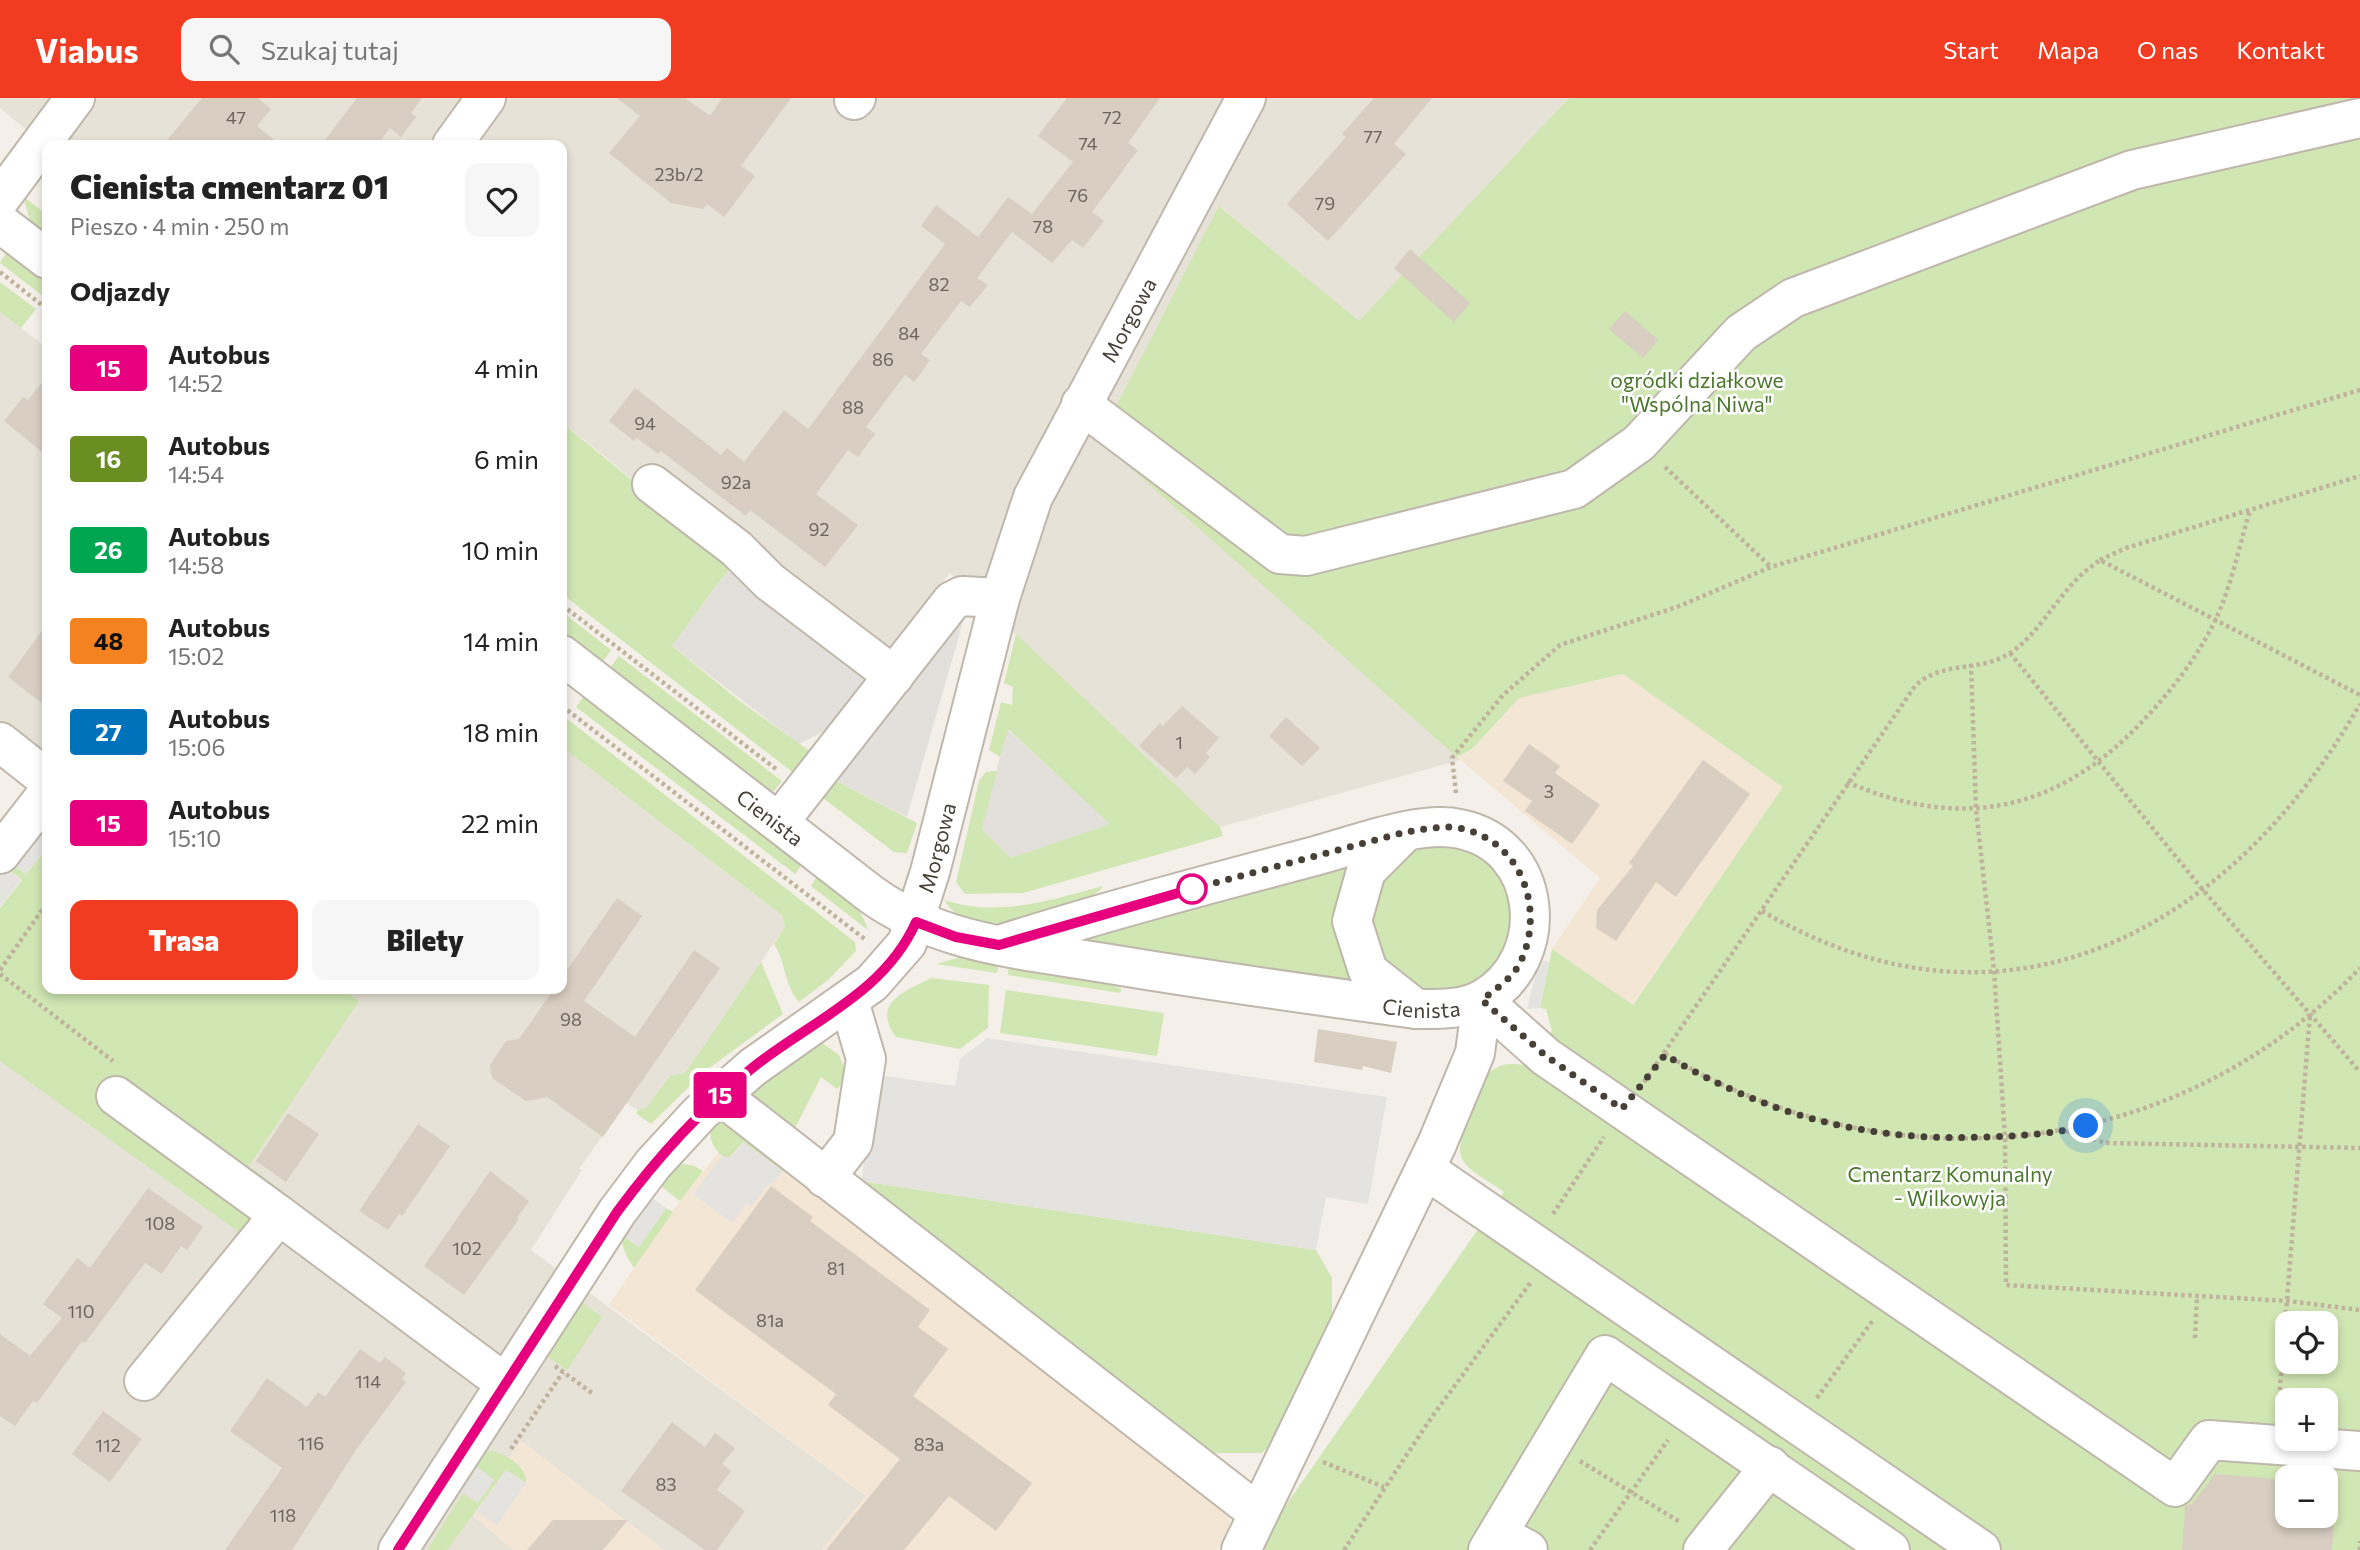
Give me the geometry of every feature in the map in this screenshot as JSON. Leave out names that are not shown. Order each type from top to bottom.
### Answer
[{"type":"street","points":[[44,140],[75,98]]},
{"type":"street","points":[[456,140],[486,98]]},
{"type":"street","name":"Morgowa","points":[[398,1550],[631,1193],[653,1164],[720,1095],[753,1067],[849,1001],[898,955],[916,922],[1000,598],[1033,497],[1246,98]]},
{"type":"street","points":[[1081,404],[1280,554],[1306,556],[1574,489],[1639,443],[1741,332],[1793,298],[2132,170],[2360,118]]},
{"type":"street","points":[[0,199],[42,142]]},
{"type":"street","points":[[0,223],[42,255]]},
{"type":"street","points":[[652,484],[737,549],[770,582],[894,676]]},
{"type":"street","points":[[779,822],[957,597],[1000,598]]},
{"type":"street","name":"Cienista","points":[[567,659],[872,895],[916,922],[956,937],[999,945],[1217,982],[1416,1009],[1446,1009],[1482,1000],[1509,979],[1520,964],[1531,930],[1532,915],[1525,883],[1507,856],[1479,835],[1442,827],[1406,832],[999,945]]},
{"type":"street","points":[[0,742],[42,775]]},
{"type":"street","points":[[0,854],[42,800]]},
{"type":"street","points":[[1406,832],[1366,871],[1352,921],[1368,971],[1416,1009]]},
{"type":"street","points":[[1482,1000],[1546,1056],[2175,1487],[2209,1440],[2275,1445]]},
{"type":"street","points":[[1241,1550],[1425,1168],[1475,1053],[1482,1000]]},
{"type":"street","points":[[825,1178],[853,1142],[866,1059],[849,1001]]},
{"type":"street","points":[[117,1080],[279,1215],[506,1384]]},
{"type":"street","points":[[720,1095],[1258,1513]]},
{"type":"street","points":[[1425,1168],[1544,1247],[1981,1550]]},
{"type":"street","points":[[144,1381],[279,1215]]},
{"type":"street","points":[[1505,1545],[1552,1444],[1605,1355],[1889,1550]]},
{"type":"street","points":[[2338,1449],[2360,1451]]},
{"type":"street","points":[[1707,1545],[1770,1466]]},
{"type":"path","points":[[0,272],[42,305]]},
{"type":"path","points":[[1452,758],[1503,695],[1560,645],[1677,607],[1771,567],[2360,390]]},
{"type":"path","points":[[1639,443],[1771,567]]},
{"type":"path","points":[[1344,1550],[1544,1247],[1622,1109],[1665,1055],[1847,782],[1915,686],[1926,675],[1939,669],[1971,664],[2010,653],[2076,580],[2100,560],[2126,548],[2360,476]]},
{"type":"path","points":[[1847,782],[1887,799],[1925,807],[1976,809],[2037,795],[2099,763],[2131,736],[2193,659],[2215,620],[2250,510]]},
{"type":"path","points":[[2100,560],[2360,695]]},
{"type":"path","points":[[567,609],[804,791]]},
{"type":"path","points":[[2010,653],[2203,890],[2360,1072]]},
{"type":"path","points":[[1971,664],[1976,809],[1994,970],[2005,1137],[2006,1285],[2288,1301],[2360,1310]]},
{"type":"path","points":[[1762,911],[1830,947],[1910,968],[1994,970],[2030,968],[2073,960],[2147,926],[2203,890],[2236,862],[2293,802],[2328,756],[2360,704]]},
{"type":"path","points":[[567,710],[867,941]]},
{"type":"path","points":[[42,910],[0,972],[117,1080]]},
{"type":"path","points":[[1665,1055],[1702,1077],[1750,1098],[1801,1116],[1865,1132],[1944,1139],[2066,1131],[2150,1106],[2202,1083],[2258,1053],[2310,1014],[2360,968]]},
{"type":"path","points":[[2280,1388],[2310,1014]]},
{"type":"path","points":[[2066,1131],[2106,1143],[2360,1148]]},
{"type":"path","points":[[1798,1425],[1892,1293]]},
{"type":"path","points":[[2195,1338],[2197,1296]]},
{"type":"path","points":[[511,1449],[565,1373],[592,1393]]},
{"type":"path","points":[[1590,1550],[1689,1411]]},
{"type":"path","points":[[1292,1444],[1316,1458],[1384,1488]]},
{"type":"path","points":[[1552,1444],[1631,1492],[1707,1545]]},
{"type":"path","points":[[2360,1541],[2360,1550]]},
{"type":"shaded area","points":[[0,98],[1569,98],[1359,322],[1220,206],[1460,760],[1220,827],[950,573],[889,651],[641,486],[567,426],[567,140],[42,140],[42,143],[0,108]]},
{"type":"shaded area","points":[[0,312],[42,344],[42,750],[37,750],[0,731]]},
{"type":"shaded area","points":[[733,563],[860,664],[872,693],[852,717],[799,744],[672,646]]},
{"type":"shaded area","points":[[958,611],[965,615],[907,817],[837,781]]},
{"type":"shaded area","points":[[1623,674],[1784,787],[1632,1005],[1552,949],[1600,878],[1457,757],[1472,749],[1519,698]]},
{"type":"shaded area","points":[[1007,729],[1111,824],[1011,858],[982,829]]},
{"type":"shaded area","points":[[567,751],[782,915],[785,927],[685,1073],[670,1076],[646,1108],[638,1110],[626,1103],[579,1169],[582,1170],[531,1250],[866,1496],[822,1550],[664,1550],[521,1441],[471,1514],[514,1550],[0,1550],[0,1061],[248,1167],[358,1002],[348,994],[567,994]]},
{"type":"shaded area","points":[[42,816],[42,853],[26,874],[8,860]]},
{"type":"shaded area","points":[[3,865],[21,880],[0,907],[0,869]]},
{"type":"shaded area","points":[[1539,960],[1549,962],[1540,1008],[1527,1009]]},
{"type":"shaded area","points":[[987,1038],[1387,1097],[1368,1204],[1326,1197],[1316,1250],[861,1181],[878,1075],[955,1086],[960,1059]]},
{"type":"shaded area","points":[[750,1137],[1229,1508],[1230,1525],[1217,1550],[822,1550],[866,1496],[609,1305],[676,1206],[718,1153]]},
{"type":"shaded area","points":[[743,1142],[783,1171],[774,1183],[769,1183],[751,1207],[746,1204],[732,1223],[693,1194],[722,1156],[732,1157]]},
{"type":"shaded area","points":[[647,1194],[666,1208],[639,1247],[619,1233]]},
{"type":"shaded area","points":[[521,1441],[664,1550],[514,1550],[471,1514]]},
{"type":"shaded area","points":[[471,1462],[494,1480],[478,1503],[461,1492],[452,1492]]},
{"type":"shaded area","points":[[506,1470],[526,1483],[497,1525],[477,1511]]},
{"type":"green space","points":[[1569,98],[2360,98],[2360,1550],[1261,1550],[1277,1518],[1504,1192],[1469,1168],[1464,1161],[1461,1143],[1471,1112],[1466,1104],[1483,1079],[1499,1067],[1519,1064],[1548,1072],[1553,1041],[1549,1033],[1552,1031],[1546,1009],[1540,1008],[1552,949],[1633,1005],[1783,787],[1623,674],[1519,698],[1472,749],[1457,757],[1099,440],[1219,206],[1359,321]]},
{"type":"green space","points":[[23,196],[42,211],[42,232],[30,221]]},
{"type":"green space","points":[[9,248],[42,274],[42,295],[0,263]]},
{"type":"green space","points":[[0,282],[36,309],[21,328],[0,312]]},
{"type":"green space","points":[[567,427],[733,563],[672,646],[741,702],[818,757],[800,778],[567,598]]},
{"type":"green space","points":[[567,616],[611,650],[601,664],[567,637]]},
{"type":"green space","points":[[1016,634],[1220,827],[1223,836],[1023,893],[965,894],[956,882],[979,781],[986,772],[997,771],[982,829],[1011,858],[1110,824],[1008,729],[1000,757],[989,750],[1001,702],[1012,705],[1013,687],[1004,683]]},
{"type":"green space","points":[[619,656],[782,781],[773,792],[769,792],[609,669]]},
{"type":"green space","points":[[585,695],[803,863],[795,874],[576,707]]},
{"type":"green space","points":[[567,719],[855,942],[856,951],[828,980],[799,1002],[790,988],[774,944],[785,927],[782,915],[567,751]]},
{"type":"green space","points":[[827,776],[917,823],[907,853],[894,852],[819,795]]},
{"type":"green space","points":[[1422,844],[1470,848],[1504,877],[1516,920],[1501,962],[1465,989],[1420,990],[1391,975],[1366,933],[1381,871]]},
{"type":"green space","points":[[42,854],[42,994],[349,994],[359,1001],[249,1166],[282,1191],[246,1237],[0,1061],[0,908],[22,880],[4,866],[8,861],[26,874]]},
{"type":"green space","points":[[1351,860],[1364,983],[1075,942]]},
{"type":"green space","points":[[818,875],[854,905],[868,930],[811,886]]},
{"type":"green space","points":[[1103,886],[1096,893],[1066,907],[992,924],[974,923],[964,919],[944,900],[964,905],[1004,907],[1044,901]]},
{"type":"green space","points":[[961,957],[999,962],[997,973],[936,964]]},
{"type":"green space","points":[[761,962],[783,1014],[705,1071],[651,1124],[636,1113],[646,1108],[670,1076],[685,1073]]},
{"type":"green space","points":[[1009,963],[1096,980],[1122,989],[1120,993],[1008,975]]},
{"type":"green space","points":[[931,978],[989,985],[988,1028],[960,1049],[896,1037],[889,1025],[887,1015],[894,1000]]},
{"type":"green space","points":[[1006,990],[1164,1013],[1157,1056],[1000,1033]]},
{"type":"green space","points":[[822,1043],[839,1055],[848,1077],[837,1089],[821,1077],[795,1128],[821,1149],[823,1156],[742,1098],[813,1045]]},
{"type":"green space","points":[[719,1116],[786,1166],[783,1171],[743,1142],[728,1159],[717,1151],[710,1134]]},
{"type":"green space","points":[[679,1163],[703,1171],[680,1201],[657,1183]]},
{"type":"green space","points":[[861,1181],[1316,1250],[1332,1278],[1332,1320],[1285,1429],[1262,1453],[1203,1453]]},
{"type":"green space","points":[[666,1208],[673,1212],[634,1268],[626,1255],[619,1233],[639,1247]]},
{"type":"green space","points":[[577,1299],[602,1317],[567,1370],[542,1353]]},
{"type":"green space","points":[[495,1451],[520,1467],[526,1477],[526,1483],[506,1470],[447,1550],[427,1550],[463,1493],[478,1503],[494,1480],[471,1462],[484,1452]]},
{"type":"building","points":[[202,98],[258,98],[271,109],[257,126],[275,140],[167,140]]},
{"type":"building","points":[[357,98],[422,98],[411,113],[416,117],[401,137],[390,128],[381,140],[325,140]]},
{"type":"building","points":[[617,98],[685,98],[710,116],[722,98],[791,98],[741,166],[755,176],[724,217],[707,204],[703,209],[671,203],[609,153],[640,116]]},
{"type":"building","points":[[1067,98],[1160,98],[1128,143],[1138,150],[1092,212],[1104,221],[1083,248],[1072,240],[1052,263],[1012,232],[977,278],[988,285],[970,307],[961,301],[921,354],[930,360],[922,372],[914,382],[905,375],[866,427],[875,434],[858,457],[848,450],[816,494],[858,525],[825,567],[750,510],[746,516],[661,451],[658,454],[637,438],[634,441],[609,421],[635,388],[721,455],[727,448],[744,462],[784,410],[808,429],[945,244],[921,226],[936,205],[978,237],[1008,197],[1032,214],[1073,162],[1038,136]]},
{"type":"building","points":[[1374,98],[1432,98],[1394,144],[1406,154],[1328,241],[1287,204],[1346,137],[1342,134]]},
{"type":"building","points":[[1410,249],[1470,303],[1454,322],[1394,268]]},
{"type":"building","points":[[1625,311],[1658,340],[1643,358],[1609,329]]},
{"type":"building","points":[[42,382],[42,452],[4,421],[23,397],[28,400]]},
{"type":"building","points":[[42,631],[42,703],[8,677]]},
{"type":"building","points":[[1182,706],[1219,738],[1206,753],[1210,757],[1195,774],[1187,767],[1176,778],[1139,746],[1160,723],[1163,726]]},
{"type":"building","points":[[1286,717],[1320,748],[1302,766],[1269,736]]},
{"type":"building","points":[[1529,744],[1560,766],[1555,773],[1600,805],[1572,844],[1525,811],[1532,801],[1503,781]]},
{"type":"building","points":[[1703,760],[1750,794],[1676,897],[1656,882],[1616,941],[1596,928],[1597,910],[1633,866],[1629,863]]},
{"type":"building","points":[[617,898],[642,916],[584,1001],[635,1037],[694,950],[720,968],[603,1137],[547,1097],[526,1101],[492,1078],[490,1065],[506,1041],[519,1039],[550,994],[567,994],[567,970]]},
{"type":"building","points":[[1318,1029],[1397,1042],[1391,1073],[1363,1066],[1362,1070],[1314,1062]]},
{"type":"building","points":[[288,1113],[319,1134],[286,1182],[256,1161]]},
{"type":"building","points":[[418,1124],[450,1146],[402,1216],[399,1214],[388,1230],[359,1211]]},
{"type":"building","points":[[490,1171],[529,1201],[464,1295],[424,1266]]},
{"type":"building","points":[[771,1186],[813,1217],[810,1221],[930,1310],[918,1327],[948,1349],[913,1396],[1032,1483],[996,1531],[949,1496],[904,1550],[826,1550],[900,1459],[828,1405],[836,1394],[695,1290]]},
{"type":"building","points":[[148,1188],[203,1227],[187,1250],[181,1246],[162,1274],[145,1263],[85,1343],[82,1341],[37,1403],[33,1401],[15,1426],[0,1416],[0,1334],[30,1356],[62,1318],[43,1304],[77,1258],[90,1268]]},
{"type":"building","points":[[360,1349],[380,1363],[385,1357],[406,1373],[402,1379],[406,1382],[356,1450],[292,1550],[225,1550],[282,1468],[230,1431],[267,1378],[307,1407],[318,1392],[325,1397]]},
{"type":"building","points":[[103,1411],[142,1439],[110,1482],[72,1454]]},
{"type":"building","points":[[672,1422],[705,1447],[715,1433],[735,1448],[722,1464],[731,1471],[717,1490],[745,1511],[717,1550],[705,1550],[621,1491]]},
{"type":"building","points":[[2215,1474],[2275,1479],[2275,1528],[2334,1528],[2332,1550],[2182,1550],[2185,1506],[2192,1504]]},
{"type":"building","points":[[553,1520],[628,1520],[603,1550],[527,1550]]},
{"type":"bus line","name":"15","points":[[398,1550],[617,1212],[653,1164],[701,1113],[753,1067],[872,983],[907,943],[916,922],[956,937],[999,945],[1199,887]]},
{"type":"route","points":[[1192,889],[1406,832],[1442,827],[1461,829],[1479,835],[1507,856],[1525,883],[1530,897],[1531,930],[1520,964],[1509,979],[1482,1000],[1546,1056],[1622,1109],[1665,1055],[1702,1077],[1750,1098],[1801,1116],[1865,1132],[1944,1139],[2005,1137],[2066,1131],[2086,1126]]},
{"type":"park label","name":"ogródki działkowe \"Wspólna Niwa\"","points":[[1697,391]]},
{"type":"park label","name":"Cmentarz Komunalny - Wilkowyja","points":[[1950,1185]]}]
